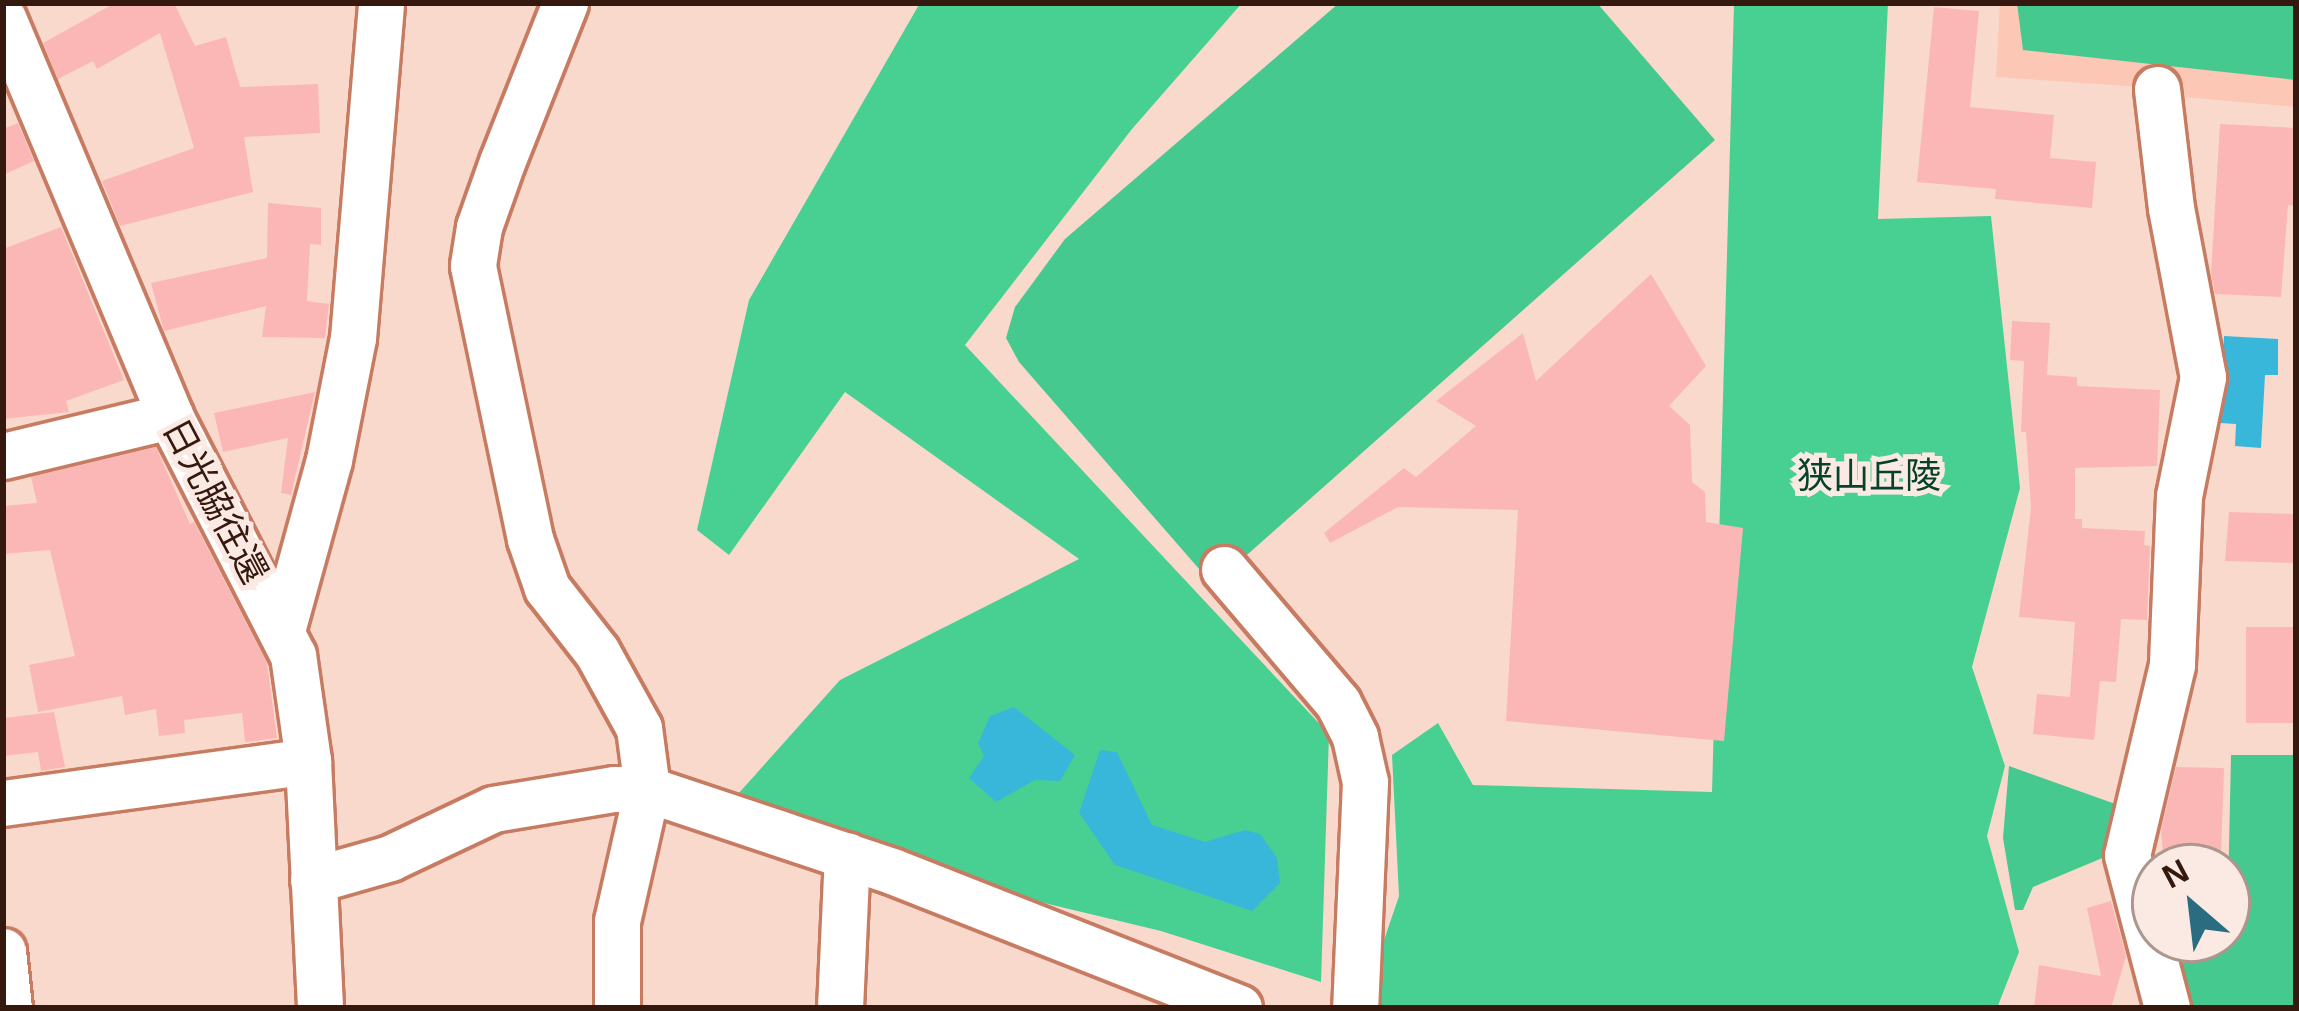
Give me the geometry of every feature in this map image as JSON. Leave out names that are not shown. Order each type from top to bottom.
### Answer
[{"type":"street","points":[[283,627],[329,460],[352,338],[381,3]]},
{"type":"street","points":[[565,3],[494,184],[472,266],[530,539],[547,588],[630,704],[647,789],[617,921],[616,1008]]},
{"type":"street","name":"日光脇往還","points":[[3,18],[196,475],[283,627],[293,656],[308,760],[320,1008]]},
{"type":"street","points":[[2157,89],[2170,208],[2203,377],[2180,496],[2173,665],[2127,855],[2167,1008]]},
{"type":"street","points":[[3,456],[170,416]]},
{"type":"street","points":[[1224,569],[1338,703],[1355,737],[1365,782],[1355,1008]]},
{"type":"street","points":[[3,803],[308,760]]},
{"type":"street","points":[[314,880],[390,858],[493,809],[614,789],[647,789],[847,855],[1225,1005]]},
{"type":"street","points":[[840,1008],[847,855]]},
{"type":"street","points":[[3,951],[9,1008]]},
{"type":"shaded area","points":[[2000,3],[2296,3],[2296,107],[2183,97],[2172,89],[1996,77]]},
{"type":"green space","points":[[920,3],[1242,3],[1132,129],[965,345],[1329,734],[1321,982],[1161,931],[986,889],[738,794],[840,680],[1079,559],[845,392],[729,555],[697,530],[749,300]]},
{"type":"green space","points":[[1339,3],[1597,3],[1715,140],[1213,585],[1019,362],[1006,338],[1015,307],[1065,239]]},
{"type":"green space","name":"狭山丘陵","points":[[1734,3],[1888,3],[1878,219],[1991,216],[2020,488],[1972,667],[2005,766],[1987,836],[2019,952],[1997,1008],[1361,1008],[1399,896],[1392,755],[1438,723],[1473,785],[1712,792]]},
{"type":"green space","points":[[2017,3],[2296,3],[2296,80],[2023,50]]},
{"type":"green space","points":[[2231,755],[2296,755],[2296,1008],[2190,1008],[2178,963],[2251,963],[2251,843],[2229,843]]},
{"type":"green space","points":[[2009,766],[2121,806],[2112,854],[2033,887],[2023,910],[2015,910],[2003,838]]},
{"type":"water","points":[[2224,336],[2278,339],[2278,375],[2265,375],[2261,448],[2235,446],[2236,424],[2220,423]]},
{"type":"water","points":[[1014,707],[1075,755],[1060,781],[1035,780],[996,802],[969,778],[984,756],[978,743],[990,716]]},
{"type":"water","points":[[1100,750],[1117,752],[1152,825],[1205,842],[1245,830],[1260,834],[1277,858],[1280,883],[1252,911],[1115,865],[1079,813]]},
{"type":"building","points":[[115,3],[174,3],[195,46],[226,37],[240,87],[318,84],[320,133],[244,137],[253,192],[120,226],[102,181],[194,148],[160,33],[97,69],[93,61],[58,79],[43,43]]},
{"type":"building","points":[[1934,7],[1979,11],[1970,107],[2054,115],[2050,158],[2096,162],[2092,208],[1995,199],[1996,189],[1917,182]]},
{"type":"building","points":[[18,123],[34,161],[3,175],[3,129]]},
{"type":"building","points":[[2220,124],[2296,128],[2296,206],[2288,205],[2281,297],[2215,294],[2211,274]]},
{"type":"building","points":[[268,203],[321,208],[321,245],[310,244],[307,301],[329,304],[325,338],[262,337],[266,306],[164,331],[151,283],[267,258]]},
{"type":"building","points":[[61,227],[124,380],[66,401],[69,412],[3,419],[3,249]]},
{"type":"building","points":[[1651,274],[1706,366],[1669,406],[1690,425],[1692,482],[1705,492],[1706,522],[1743,528],[1724,741],[1506,721],[1518,510],[1398,507],[1330,543],[1324,533],[1404,468],[1416,477],[1476,426],[1436,401],[1523,333],[1536,381]]},
{"type":"building","points":[[2012,321],[2050,323],[2047,375],[2077,377],[2077,386],[2160,390],[2157,466],[2075,468],[2075,519],[2082,519],[2082,528],[2145,531],[2144,545],[2150,546],[2147,620],[2121,619],[2116,682],[2100,681],[2094,740],[2033,734],[2037,694],[2070,697],[2075,622],[2019,617],[2031,507],[2026,432],[2021,432],[2024,361],[2010,360]]},
{"type":"building","points":[[315,392],[291,495],[281,493],[288,438],[223,452],[214,413]]},
{"type":"building","points":[[156,447],[190,524],[194,522],[267,663],[277,738],[245,742],[242,713],[184,720],[185,733],[159,736],[156,709],[125,715],[122,696],[38,712],[29,665],[75,656],[50,550],[3,554],[3,506],[37,503],[31,477]]},
{"type":"building","points":[[2229,512],[2296,514],[2296,563],[2225,561]]},
{"type":"building","points":[[2246,627],[2296,627],[2296,723],[2246,723]]},
{"type":"building","points":[[54,712],[65,767],[41,771],[38,752],[3,756],[3,718]]},
{"type":"building","points":[[2176,767],[2224,768],[2221,843],[2162,843]]},
{"type":"building","points":[[2111,901],[2126,956],[2111,1008],[2034,1008],[2039,965],[2101,976],[2087,908]]}]
